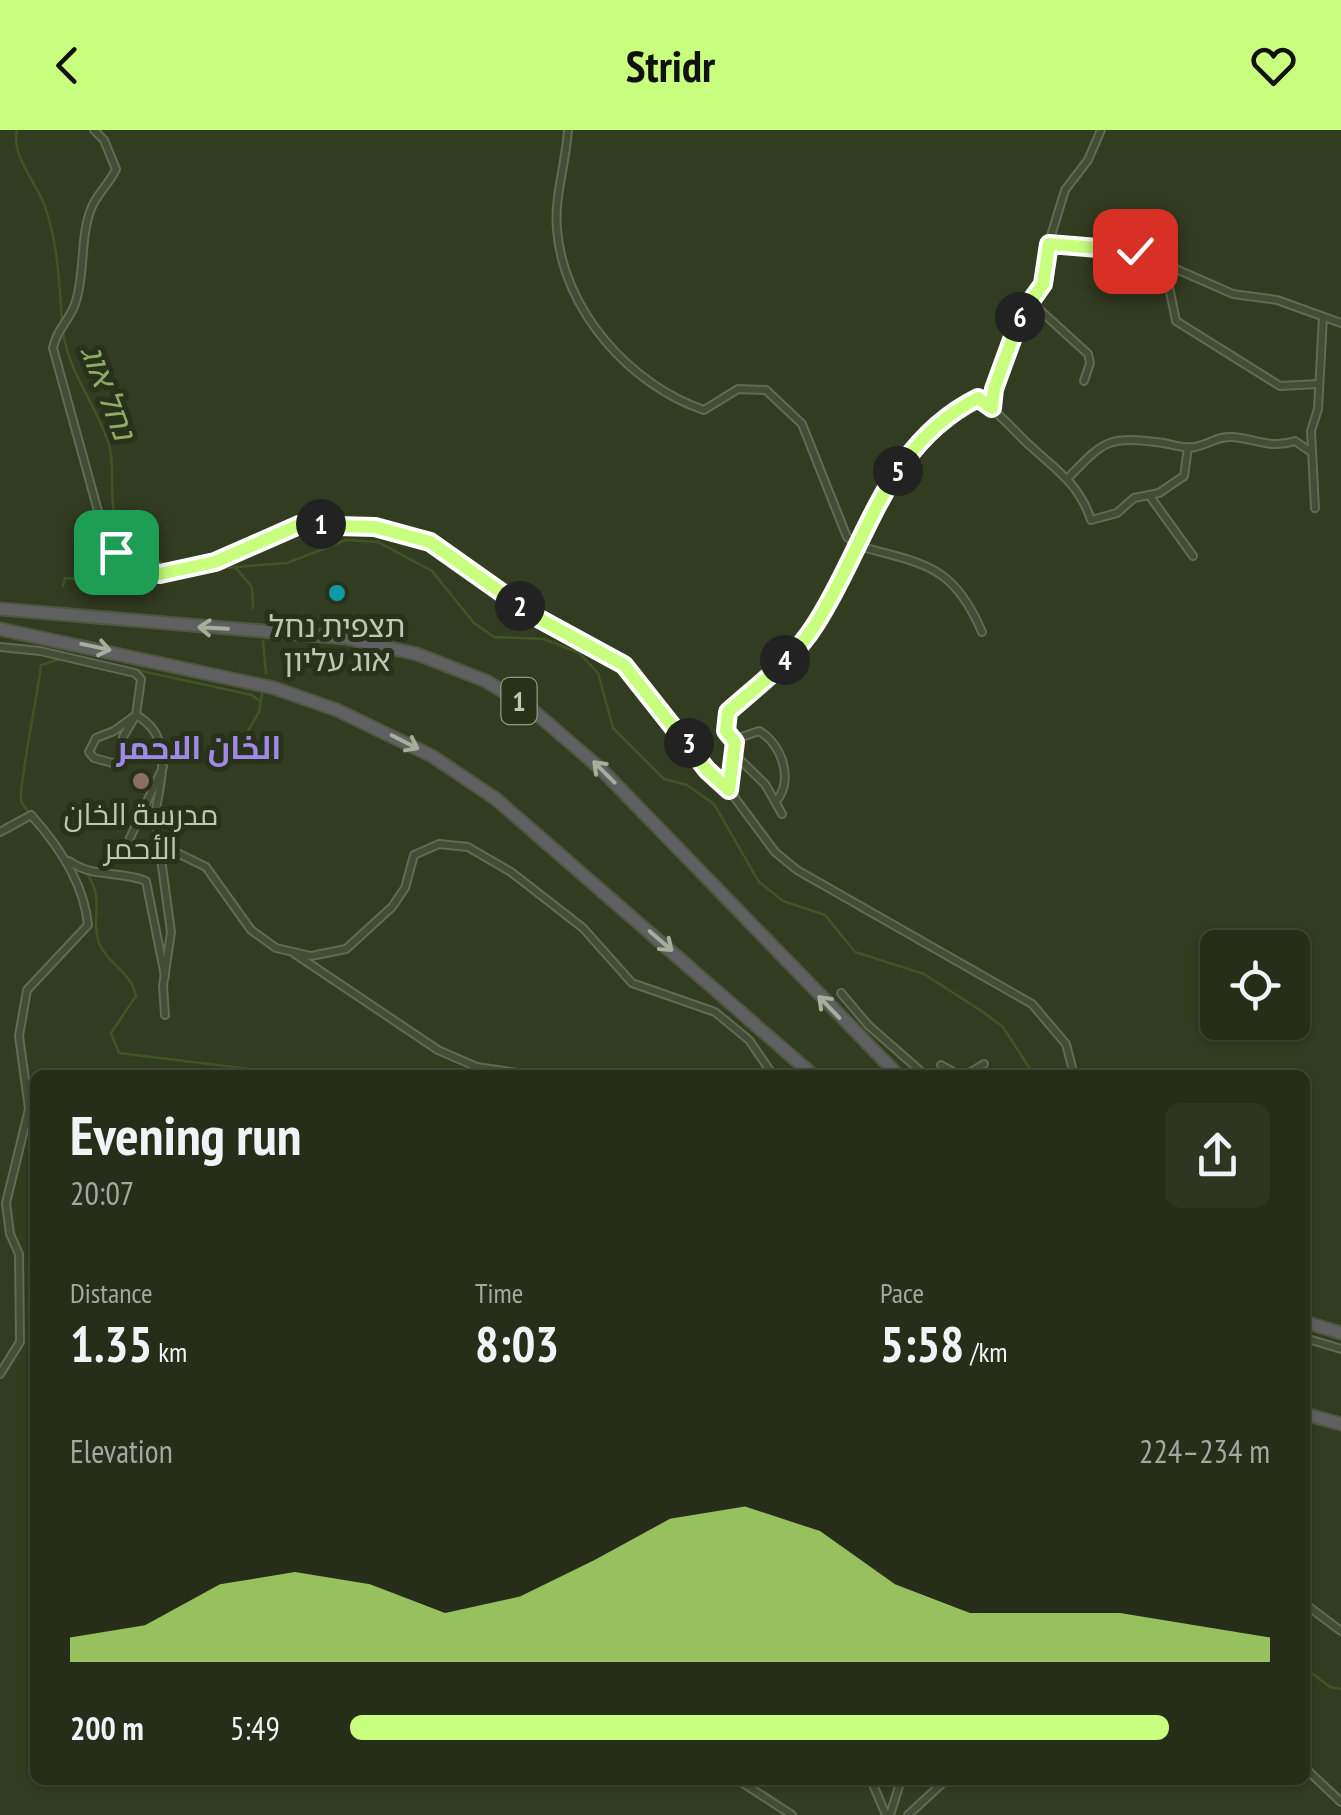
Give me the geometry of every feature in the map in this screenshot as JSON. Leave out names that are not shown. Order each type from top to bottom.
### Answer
[{"type":"highway","name":"1","points":[[0,609],[345,638],[417,654],[486,682],[556,727],[602,770],[893,1070]]},
{"type":"highway","points":[[0,628],[274,688],[337,710],[432,756],[496,798],[807,1070]]},
{"type":"highway","points":[[1310,1324],[1341,1333]]},
{"type":"highway","points":[[1310,1415],[1341,1424]]},
{"type":"street","points":[[94,130],[104,140],[116,169],[91,209],[78,295],[71,317],[57,328],[53,348],[103,529],[122,558],[160,574],[184,571],[299,525],[375,527],[430,542],[536,617],[624,665],[785,862],[1032,1004],[1066,1044],[1073,1070]]},
{"type":"street","points":[[568,130],[556,227],[572,290],[598,332],[640,377],[692,406],[704,410],[738,389],[766,390],[802,424],[840,526],[858,546],[947,575],[967,598],[982,632]]},
{"type":"street","points":[[992,408],[1015,330],[1043,284],[1064,190],[1088,160],[1101,130]]},
{"type":"street","points":[[1049,244],[1135,251],[1233,294],[1277,300],[1341,323]]},
{"type":"street","points":[[1164,262],[1176,321],[1280,386],[1318,384]]},
{"type":"street","points":[[1031,302],[1088,354],[1090,362],[1084,381]]},
{"type":"street","points":[[1315,508],[1311,452],[1323,317]]},
{"type":"street","points":[[729,790],[734,754],[733,740],[726,731],[728,712],[768,678],[815,626],[858,546],[870,511],[908,456],[952,411],[978,398],[992,408],[1068,478],[1083,496],[1091,520],[1116,513],[1134,498],[1149,496],[1184,476],[1188,446]]},
{"type":"street","points":[[1068,478],[1092,449],[1106,442],[1188,446],[1214,438],[1237,437],[1278,446],[1294,441],[1311,452]]},
{"type":"street","points":[[1149,496],[1193,556]]},
{"type":"street","points":[[0,647],[40,651],[135,674],[140,679],[136,714],[123,736],[120,764],[94,758],[90,744],[136,714]]},
{"type":"street","points":[[136,714],[156,736],[164,764],[155,806],[172,932],[165,976],[165,1015]]},
{"type":"street","points":[[733,740],[758,732],[772,740],[784,769],[784,788],[776,800]]},
{"type":"street","points":[[734,754],[776,800],[782,814]]},
{"type":"street","points":[[130,838],[164,764]]},
{"type":"street","points":[[0,832],[31,815],[65,858],[86,904],[88,925],[26,990],[19,1036],[28,1108],[6,1203],[10,1234],[19,1254],[20,1342],[0,1374]]},
{"type":"street","points":[[159,844],[206,867],[251,930],[276,948],[320,956],[346,949],[398,900],[414,855],[426,847],[453,842],[511,872],[583,928],[632,982],[715,1012],[749,1040],[768,1070]]},
{"type":"street","points":[[65,858],[101,876],[133,876],[146,881],[165,976]]},
{"type":"street","points":[[294,954],[318,974],[438,1050],[477,1067],[497,1070]]},
{"type":"street","points":[[841,993],[868,1025],[919,1070]]},
{"type":"street","points":[[972,1070],[984,1064]]},
{"type":"street","points":[[941,1065],[952,1070]]},
{"type":"street","points":[[1310,1340],[1341,1349]]},
{"type":"street","points":[[1310,1608],[1341,1632]]},
{"type":"street","points":[[1310,1773],[1341,1802]]},
{"type":"street","points":[[746,1785],[792,1815]]},
{"type":"street","points":[[873,1785],[888,1815]]},
{"type":"street","points":[[888,1815],[898,1785]]},
{"type":"street","points":[[908,1815],[941,1785]]},
{"type":"waterway","name":"נחל אוג","points":[[17,130],[17,149],[44,204],[52,233],[62,322]]},
{"type":"waterway","name":"נחל אוג","points":[[63,330],[70,360],[109,445],[118,527],[134,548],[177,568]]},
{"type":"waterway","name":"נחל אוג","points":[[184,571],[287,563],[346,540],[378,542],[432,571],[474,623],[494,637],[544,639],[579,653],[598,673],[613,728],[664,779],[687,785],[714,804],[759,882],[783,901],[825,915],[855,952],[924,974],[983,1012],[1003,1027],[1031,1070]]},
{"type":"waterway","points":[[63,586],[65,578],[86,578],[103,572],[134,548]]},
{"type":"waterway","points":[[235,567],[252,587],[253,608]]},
{"type":"waterway","points":[[263,641],[266,673]]},
{"type":"waterway","points":[[29,813],[21,801],[21,792],[41,665],[60,659]]},
{"type":"waterway","points":[[123,667],[252,695],[261,702]]},
{"type":"waterway","points":[[253,760],[248,731],[259,712],[262,694]]},
{"type":"waterway","points":[[86,872],[97,901],[99,943],[129,980],[136,996],[111,1033],[119,1053],[258,1070]]},
{"type":"waterway","name":"נחל אוג","points":[[1310,1672],[1330,1687],[1341,1689]]},
{"type":"place","name":"תצפית נחל אוג עליון","points":[[337,593]]},
{"type":"place","name":"مدرسة الخان الأحمر","points":[[141,781]]},
{"type":"district","name":"الخان الاحمر","points":[[199,748]]},
{"type":"route","points":[[116,552],[133,567],[160,574],[215,562],[284,528],[299,525],[375,527],[430,542],[448,551],[466,570],[536,617],[624,665],[707,770],[729,790],[735,742],[726,731],[728,712],[768,678],[815,626],[858,546],[870,511],[908,456],[952,411],[978,398],[992,408],[994,389],[1021,315],[1043,284],[1049,244],[1135,251]]}]
